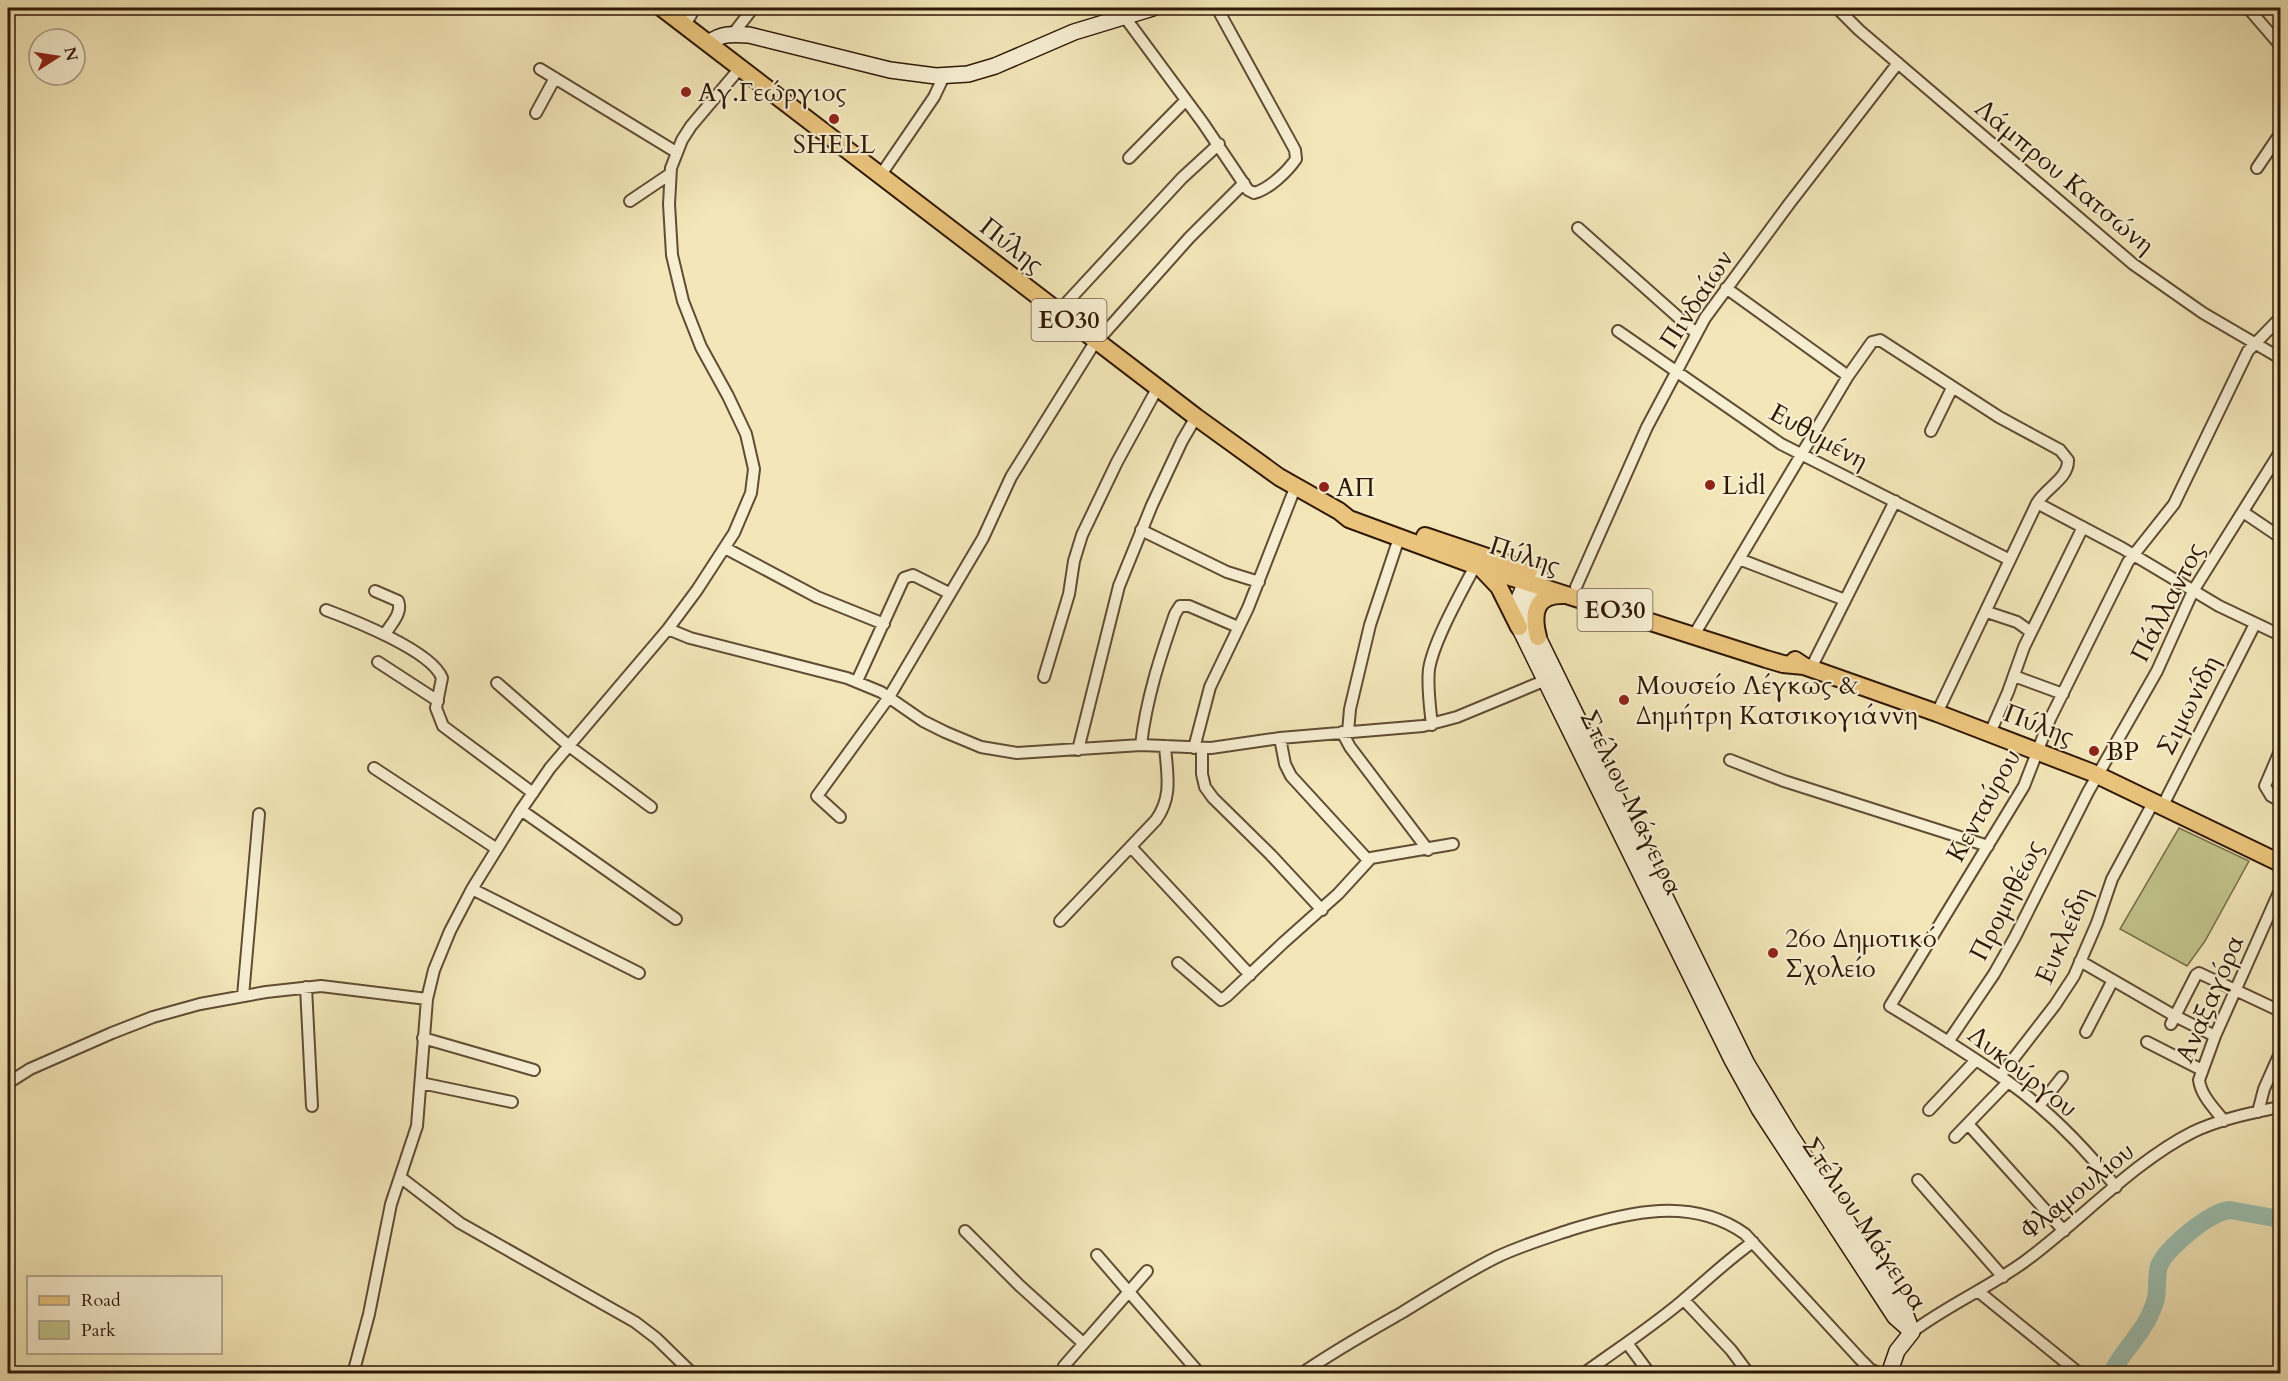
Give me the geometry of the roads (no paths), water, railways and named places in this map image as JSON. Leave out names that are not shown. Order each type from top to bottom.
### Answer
[{"type":"main road","name":"Πύλης","points":[[662,8],[1196,417],[1295,488],[1359,524],[1478,567],[1533,578]]},
{"type":"main road","points":[[709,44],[716,38],[733,34],[749,35],[890,70],[944,76],[968,74],[1014,59],[1074,32],[1092,17],[1153,8]]},
{"type":"main road","name":"Πύλης","points":[[1339,511],[1361,514],[1533,578],[1697,630],[1783,664],[1807,667],[1990,732],[2098,776],[2279,860]]},
{"type":"main road","points":[[1478,567],[1499,587],[1519,627]]},
{"type":"main road","points":[[1519,627],[1517,603],[1533,578]]},
{"type":"main road","name":"Στέλιου Μάγειρα","points":[[1533,578],[1529,613],[1538,637],[1734,1039],[1778,1115],[1902,1304],[1912,1332]]},
{"type":"main road","points":[[1538,637],[1536,617],[1540,603],[1550,596],[1571,591]]},
{"type":"main road","name":"Στέλιου Μάγειρα","points":[[1519,627],[1737,1070],[1759,1109],[1895,1317],[1912,1332]]},
{"type":"main road","points":[[1889,1374],[1897,1352],[1912,1332]]},
{"type":"street","points":[[685,25],[695,8]]},
{"type":"street","points":[[733,34],[753,8]]},
{"type":"street","points":[[1120,12],[1219,144],[1244,183],[1254,193],[1262,190],[1291,167],[1296,159],[1294,150],[1217,8]]},
{"type":"street","name":"Λάμπρου Κατσώνη","points":[[1837,8],[1859,30],[2133,264],[2203,313],[2280,358]]},
{"type":"street","points":[[2248,8],[2280,45]]},
{"type":"street","name":"Πινδαίων","points":[[1571,591],[1676,370],[1696,333],[1726,288],[1898,63]]},
{"type":"street","points":[[352,1374],[369,1314],[391,1204],[417,1126],[427,999],[441,951],[472,889],[521,810],[569,746],[668,629],[725,548],[740,523],[754,483],[753,462],[741,422],[701,347],[682,301],[670,235],[670,174],[676,152],[691,126],[740,68]]},
{"type":"street","points":[[540,69],[676,152]]},
{"type":"street","points":[[880,176],[934,97],[944,76]]},
{"type":"street","points":[[536,113],[555,78]]},
{"type":"street","points":[[1129,159],[1186,100]]},
{"type":"street","points":[[2257,168],[2280,134]]},
{"type":"street","points":[[1058,312],[1182,178],[1219,144]]},
{"type":"street","points":[[1207,156],[1227,157]]},
{"type":"street","points":[[630,201],[670,174]]},
{"type":"street","points":[[840,817],[817,796],[889,697],[983,538],[1011,477],[1083,360],[1189,238],[1244,183]]},
{"type":"street","points":[[1578,228],[1696,333]]},
{"type":"street","points":[[1726,288],[1848,376]]},
{"type":"street","name":"Κενταύρου","points":[[1890,1006],[2024,786],[2050,719],[2133,555],[2174,504],[2237,372],[2253,344],[2280,318]]},
{"type":"street","name":"Ευθυμένη","points":[[1618,330],[1766,435],[1801,456],[2010,560]]},
{"type":"street","points":[[1697,630],[1848,376],[1869,345],[1878,339],[2021,430],[2060,450],[2068,458],[2068,470],[2043,492],[2037,503],[1937,713]]},
{"type":"street","points":[[1044,677],[1069,594],[1074,561],[1082,535],[1117,462],[1158,387]]},
{"type":"street","points":[[1931,431],[1953,388]]},
{"type":"street","points":[[1078,750],[1112,608],[1141,530],[1179,447],[1196,417]]},
{"type":"street","name":"Πάλλαντος","points":[[2098,776],[2157,670],[2193,591],[2280,452]]},
{"type":"street","points":[[1295,488],[1259,582],[1210,687],[1198,748],[1205,787],[1213,798],[1322,910]]},
{"type":"street","points":[[1807,667],[1845,600],[1895,501]]},
{"type":"street","points":[[2037,503],[2133,555],[2193,591],[2280,635]]},
{"type":"street","points":[[2243,512],[2280,537]]},
{"type":"street","points":[[1990,732],[2024,647],[2083,527]]},
{"type":"street","points":[[1141,530],[1227,572],[1259,582]]},
{"type":"street","points":[[1399,538],[1370,625],[1345,732],[1350,747],[1428,850]]},
{"type":"street","points":[[725,548],[817,597],[884,624]]},
{"type":"street","points":[[1739,558],[1845,600]]},
{"type":"street","points":[[1432,725],[1429,683],[1431,661],[1451,613],[1478,567]]},
{"type":"street","points":[[857,681],[904,578],[909,575],[919,577],[950,593]]},
{"type":"street","points":[[375,591],[398,601],[400,606],[399,612],[385,634]]},
{"type":"street","points":[[1141,745],[1144,719],[1157,669],[1175,614],[1180,606],[1189,606],[1238,627]]},
{"type":"street","points":[[326,610],[385,634],[419,655],[440,672],[442,685],[438,701],[438,718],[448,731],[533,793]]},
{"type":"street","points":[[1987,612],[2017,622],[2031,632]]},
{"type":"street","name":"Σιμωνίδη","points":[[2157,805],[2255,624]]},
{"type":"street","points":[[668,629],[690,638],[857,681],[889,697],[937,729],[981,747],[1022,753],[1141,745],[1224,747],[1280,738],[1432,725],[1546,680]]},
{"type":"street","points":[[378,662],[438,701]]},
{"type":"street","points":[[2014,676],[2063,694]]},
{"type":"street","points":[[497,683],[569,746],[651,807]]},
{"type":"street","points":[[1280,738],[1285,764],[1290,774],[1368,860]]},
{"type":"street","points":[[1060,921],[1156,820],[1167,802],[1165,746]]},
{"type":"street","points":[[2280,751],[2265,786],[2271,796],[2280,801]]},
{"type":"street","points":[[1730,760],[1784,781],[1988,846]]},
{"type":"street","points":[[374,768],[497,849]]},
{"type":"street","name":"Προμηθέως","points":[[1948,1042],[2010,946],[2064,837],[2098,776]]},
{"type":"street","name":"Ευκλείδη","points":[[1954,1137],[1968,1124],[2004,1079],[2067,987],[2100,917],[2112,879],[2157,805]]},
{"type":"street","points":[[521,810],[676,919]]},
{"type":"street","points":[[243,996],[259,814]]},
{"type":"street","points":[[1178,963],[1221,1000],[1282,943],[1322,910],[1362,870],[1368,860],[1380,855],[1428,850],[1453,844]]},
{"type":"street","points":[[1131,847],[1250,975]]},
{"type":"street","points":[[472,889],[639,973]]},
{"type":"street","name":"Αναξαγόρα","points":[[2224,1121],[2200,1087],[2199,1080],[2215,1036],[2280,890]]},
{"type":"street","points":[[2080,961],[2173,1020],[2215,1036]]},
{"type":"street","points":[[2173,1020],[2199,973],[2236,988],[2280,1011]]},
{"type":"street","points":[[2086,1032],[2113,980]]},
{"type":"street","points":[[306,987],[312,1106]]},
{"type":"street","points":[[8,1083],[30,1068],[135,1023],[200,1004],[306,987],[337,987],[427,999]]},
{"type":"street","name":"Λυκούργου","points":[[1890,1006],[1976,1060],[2039,1106],[2098,1165],[2116,1187]]},
{"type":"street","points":[[423,1038],[534,1070]]},
{"type":"street","points":[[2147,1042],[2202,1070]]},
{"type":"street","points":[[2258,1112],[2264,1089],[2280,1053]]},
{"type":"street","points":[[1929,1110],[1976,1060]]},
{"type":"street","points":[[2039,1106],[2062,1077]]},
{"type":"street","points":[[421,1083],[512,1102]]},
{"type":"street","name":"Φλαμουλίου","points":[[1912,1332],[1935,1315],[2003,1277],[2064,1231],[2167,1146],[2194,1132],[2224,1121],[2280,1107]]},
{"type":"street","points":[[1968,1124],[2064,1231]]},
{"type":"street","points":[[400,1177],[460,1223],[635,1322],[656,1338],[693,1374]]},
{"type":"street","points":[[1918,1180],[2003,1277]]},
{"type":"street","points":[[1301,1374],[1333,1352],[1508,1252],[1612,1217],[1653,1210],[1691,1211],[1730,1224],[1745,1234],[1860,1359],[1870,1369],[1881,1374]]},
{"type":"street","points":[[965,1231],[1020,1286],[1083,1343]]},
{"type":"street","points":[[1583,1374],[1684,1300],[1715,1270],[1754,1242]]},
{"type":"street","points":[[1097,1255],[1200,1374]]},
{"type":"street","points":[[1072,1374],[1064,1366],[1147,1271]]},
{"type":"street","points":[[1979,1292],[2080,1374]]},
{"type":"street","points":[[1684,1300],[1731,1350],[1749,1374]]},
{"type":"street","points":[[1627,1343],[1650,1374]]},
{"type":"waterway","points":[[2111,1374],[2153,1308],[2159,1266],[2170,1250],[2201,1223],[2222,1212],[2230,1210],[2280,1219]]},
{"type":"place","name":"Αγ.Γεώργιος","points":[[686,92]]},
{"type":"place","name":"SHELL","points":[[834,119]]},
{"type":"place","name":"Lidl","points":[[1710,485]]},
{"type":"place","name":"ΑΠ","points":[[1324,487]]},
{"type":"place","name":"Μουσείο Λέγκως & Δημήτρη Κατσικογιάννη","points":[[1624,700]]},
{"type":"place","name":"BP","points":[[2094,751]]},
{"type":"place","name":"26ο Δημοτικό Σχολείο","points":[[1773,953]]}]
